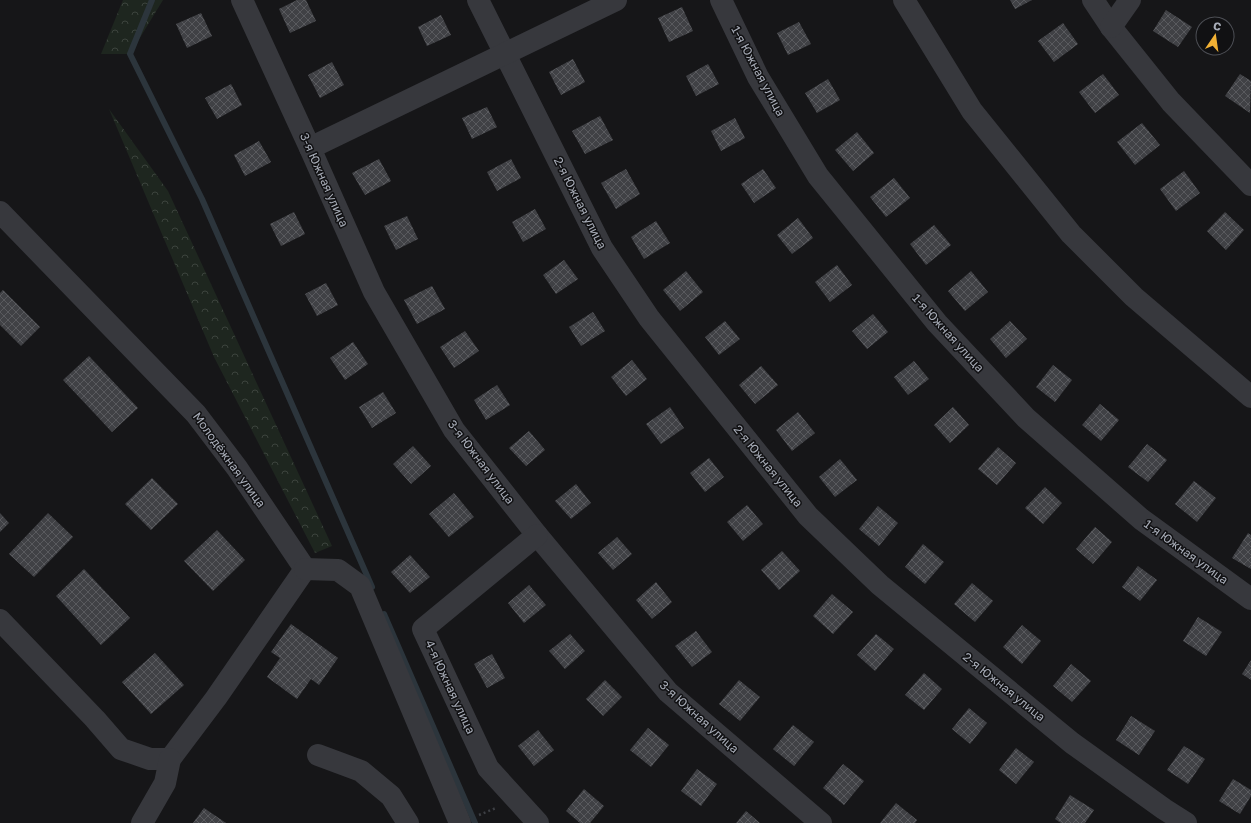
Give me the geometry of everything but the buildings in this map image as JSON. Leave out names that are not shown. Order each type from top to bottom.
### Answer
[{"type":"street","name":"3-я Южная улица","points":[[242,0],[374,292],[454,430],[537,535],[668,692],[821,823]]},
{"type":"street","name":"2-я Южная улица","points":[[478,0],[602,248],[649,318],[808,516],[880,585],[1072,743],[1186,823]]},
{"type":"street","points":[[310,148],[616,0]]},
{"type":"street","name":"1-я Южная улица","points":[[721,0],[758,77],[818,176],[937,323],[1026,418],[1141,519],[1251,599]]},
{"type":"street","points":[[904,0],[972,111],[1072,234],[1134,298],[1251,397]]},
{"type":"street","points":[[1093,0],[1111,28],[1171,102],[1250,181]]},
{"type":"street","points":[[1111,28],[1130,0]]},
{"type":"street","name":"Молодёжная улица","points":[[0,212],[196,414],[237,468],[305,570]]},
{"type":"street","name":"4-я Южная улица","points":[[537,535],[423,629],[488,768],[538,823]]},
{"type":"street","points":[[142,823],[165,783],[170,759],[216,698],[305,570],[338,570],[360,586],[459,822]]},
{"type":"street","points":[[0,620],[95,719],[121,750],[150,759],[170,759]]},
{"type":"street","points":[[318,755],[361,771],[391,796],[408,823]]},
{"type":"path","points":[[459,822],[517,801]]},
{"type":"green space","points":[[123,0],[163,0],[130,54],[101,54]]},
{"type":"green space","points":[[109,109],[168,191],[332,546],[315,553],[214,357]]},
{"type":"waterway","points":[[152,0],[130,54],[202,199],[372,587]]},
{"type":"waterway","points":[[384,614],[475,823]]}]
